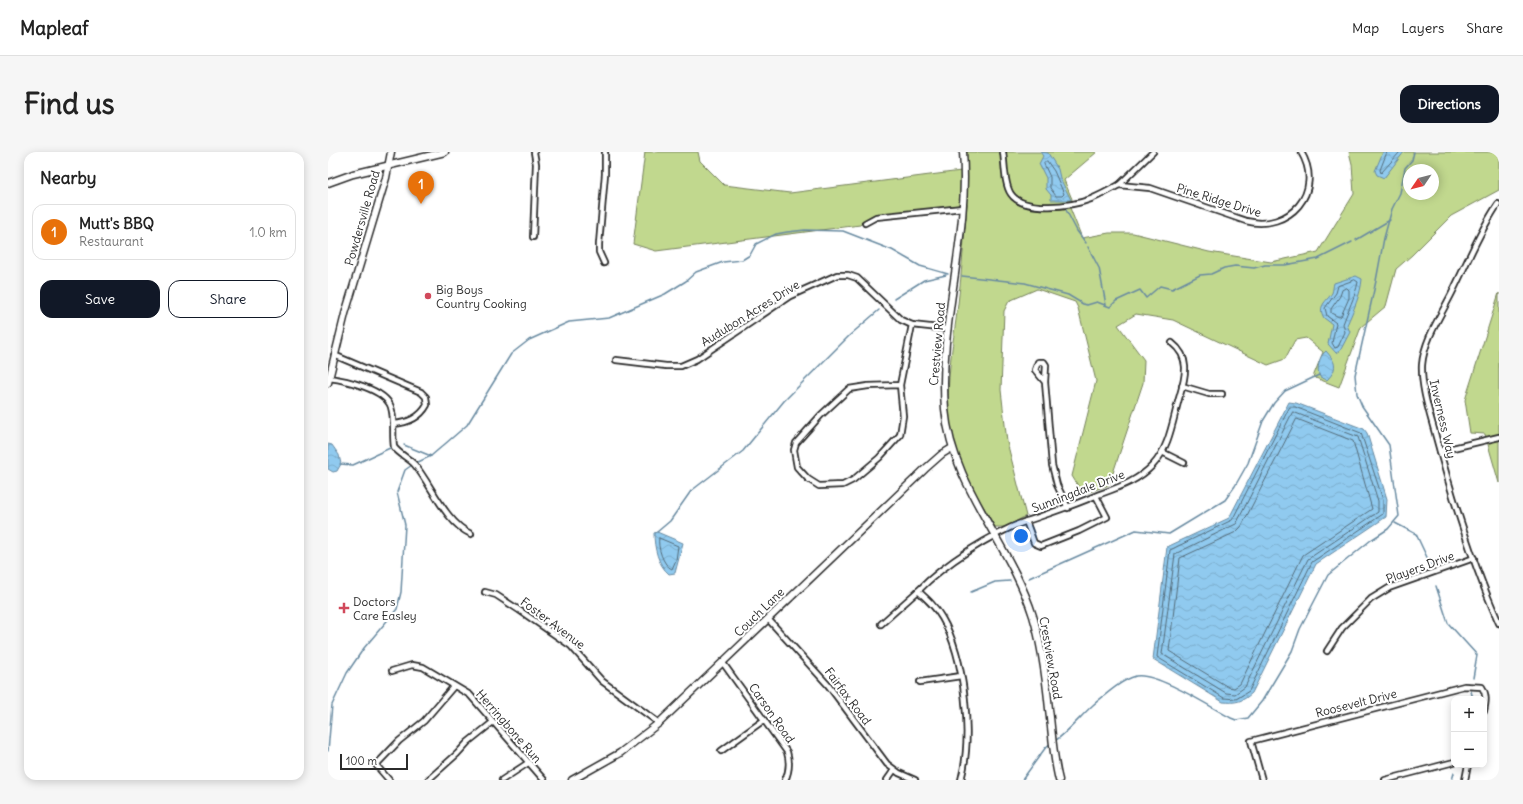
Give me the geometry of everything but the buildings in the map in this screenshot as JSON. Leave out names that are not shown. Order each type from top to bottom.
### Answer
[{"type":"street","name":"Powdersville Road","points":[[328,380],[391,152]]},
{"type":"street","points":[[328,183],[353,174],[445,152]]},
{"type":"street","points":[[533,237],[536,164],[534,152]]},
{"type":"street","points":[[604,263],[599,252],[599,244],[605,174],[605,152]]},
{"type":"street","name":"Crestview Road","points":[[963,152],[963,208],[948,329],[944,379],[945,410],[952,448],[964,479],[1023,588],[1033,617],[1043,658],[1052,736],[1059,780]]},
{"type":"street","points":[[1003,152],[1010,192],[1014,199],[1024,203],[1047,206],[1075,203],[1090,199],[1119,185],[1153,152]]},
{"type":"street","name":"Pine Ridge Drive","points":[[1119,185],[1150,188],[1246,221],[1260,224],[1270,223],[1289,214],[1298,206],[1306,194],[1309,175],[1305,158],[1301,152]]},
{"type":"street","name":"Inverness Way","points":[[1498,204],[1484,224],[1424,353],[1422,366],[1423,382],[1440,451],[1461,521],[1499,623]]},
{"type":"street","points":[[865,223],[876,217],[963,208]]},
{"type":"street","name":"Audubon Acres Drive","points":[[616,360],[666,366],[681,366],[697,358],[790,296],[837,275],[848,275],[857,278],[901,320],[912,325],[948,329]]},
{"type":"street","points":[[900,385],[868,386],[849,389],[821,414],[796,443],[794,450],[797,467],[808,479],[819,486],[843,485],[852,480],[879,458],[900,435],[903,416],[900,385],[912,325]]},
{"type":"street","name":"Sunningdale Drive","points":[[881,624],[931,578],[949,564],[995,536],[1026,522],[1068,508],[1096,496],[1136,478],[1154,465],[1162,452],[1182,386],[1185,362],[1182,354],[1172,343]]},
{"type":"street","points":[[334,356],[421,392],[426,397],[427,405],[418,416],[407,422],[393,424]]},
{"type":"street","points":[[328,380],[355,383],[387,400],[391,408],[394,443],[398,452],[415,466],[456,524],[471,534]]},
{"type":"street","points":[[1045,382],[1052,465],[1057,485],[1068,508]]},
{"type":"street","points":[[1182,386],[1209,394],[1222,394]]},
{"type":"street","points":[[1440,451],[1499,437]]},
{"type":"street","name":"Couch Lane","points":[[572,780],[620,753],[659,723],[925,469],[942,454],[952,448]]},
{"type":"street","points":[[1162,452],[1184,463]]},
{"type":"street","points":[[1026,522],[1034,542],[1041,546],[1079,531],[1107,517],[1096,496]]},
{"type":"street","name":"Players Drive","points":[[1327,651],[1342,628],[1371,599],[1389,588],[1474,558]]},
{"type":"street","points":[[918,591],[938,611],[943,619],[951,638],[961,676],[966,711],[967,736],[961,780]]},
{"type":"street","name":"Foster Avenue","points":[[485,592],[496,595],[564,642],[580,655],[602,681],[659,723]]},
{"type":"street","name":"Fairfax Road","points":[[768,619],[814,669],[882,758],[894,770],[914,780]]},
{"type":"street","name":"Carson Road","points":[[723,663],[787,752],[789,772],[785,780]]},
{"type":"street","name":"Herringbone Run","points":[[392,671],[412,665],[423,667],[470,694],[544,780]]},
{"type":"street","points":[[920,682],[961,676]]},
{"type":"street","points":[[389,780],[376,765],[398,741],[424,721],[454,686]]},
{"type":"street","name":"Roosevelt Drive","points":[[1262,780],[1251,741],[1464,686],[1482,687],[1486,696]]},
{"type":"street","points":[[721,751],[764,720]]},
{"type":"street","points":[[428,780],[468,742],[493,722]]},
{"type":"street","points":[[502,780],[528,763]]},
{"type":"street","points":[[1385,780],[1451,763]]},
{"type":"street","points":[[1465,780],[1467,768]]},
{"type":"street","points":[[888,780],[894,770]]},
{"type":"green space","points":[[645,152],[698,152],[700,161],[724,185],[790,193],[961,171],[960,152],[1097,152],[1064,180],[1072,199],[1070,208],[1082,238],[1109,233],[1133,233],[1209,252],[1271,262],[1318,252],[1354,194],[1352,164],[1349,152],[1499,152],[1499,190],[1451,216],[1396,269],[1386,306],[1361,327],[1339,387],[1313,377],[1323,352],[1306,338],[1295,340],[1285,359],[1268,365],[1173,320],[1136,314],[1118,325],[1144,360],[1143,383],[1109,485],[1083,494],[1072,476],[1096,381],[1078,308],[1075,302],[1037,289],[1009,301],[1004,311],[1001,390],[1007,442],[1026,516],[1005,527],[995,527],[970,482],[955,447],[949,418],[948,402],[950,369],[967,204],[871,216],[860,225],[656,251],[633,244]]},
{"type":"green space","points":[[1499,293],[1499,483],[1485,434],[1470,433],[1465,400]]},
{"type":"water","points":[[1040,152],[1048,153],[1058,169],[1060,178],[1071,200],[1051,200],[1051,195],[1046,189],[1046,178],[1039,164],[1043,156]]},
{"type":"water","points":[[1383,152],[1404,152],[1384,178],[1377,175],[1375,171]]},
{"type":"water","points":[[1356,276],[1362,279],[1358,296],[1347,325],[1350,332],[1340,351],[1336,353],[1328,344],[1332,324],[1324,318],[1321,310],[1332,293],[1334,283]]},
{"type":"water","points":[[1326,351],[1332,358],[1334,365],[1333,372],[1327,380],[1320,377],[1318,370],[1320,359]]},
{"type":"water","points":[[1289,402],[1296,403],[1364,429],[1367,433],[1387,499],[1386,517],[1316,564],[1252,693],[1239,701],[1223,702],[1153,659],[1167,547],[1229,518]]},
{"type":"water","points":[[328,444],[332,445],[339,455],[341,464],[337,471],[333,472],[328,469]]},
{"type":"water","points":[[657,532],[683,543],[675,573],[669,574],[659,561],[654,539],[654,533]]},
{"type":"waterway","points":[[1055,741],[1108,692],[1119,684],[1136,676],[1145,676],[1157,679],[1236,720],[1248,718],[1262,701],[1292,651],[1300,629],[1328,575],[1371,540],[1388,529],[1399,516],[1389,445],[1362,406],[1357,394],[1355,375],[1384,238],[1392,209],[1400,193],[1405,168],[1412,160],[1414,152]]},
{"type":"waterway","points":[[1065,208],[1077,231],[1086,243]]},
{"type":"waterway","points":[[1356,240],[1390,220]]},
{"type":"waterway","points":[[416,463],[431,456],[467,425],[511,354],[529,340],[569,322],[609,318],[665,294],[686,281],[696,272],[723,262],[742,260],[750,255],[756,244],[776,234],[805,230],[843,231],[892,250],[920,266],[948,274]]},
{"type":"waterway","points":[[962,276],[1025,283],[1068,295],[1083,304],[1087,305],[1097,302],[1110,307],[1116,301],[1140,290],[1146,298],[1160,286],[1172,289],[1200,275],[1211,274],[1224,268],[1235,266],[1254,268],[1265,265],[1285,265],[1318,259],[1352,242]]},
{"type":"waterway","points":[[1088,247],[1099,268],[1106,305]]},
{"type":"waterway","points":[[894,299],[924,280],[946,275]]},
{"type":"waterway","points":[[657,532],[670,521],[691,491],[743,451],[784,401],[850,335],[879,310]]},
{"type":"waterway","points":[[1029,578],[1136,530],[1169,534],[1225,500],[1248,463],[1263,421],[1274,403],[1285,391],[1319,375]]},
{"type":"waterway","points":[[404,445],[431,456]]},
{"type":"waterway","points":[[340,464],[353,465],[390,448]]},
{"type":"waterway","points":[[328,751],[332,705],[347,673],[364,648],[397,609],[401,592],[405,525],[397,492],[405,470],[412,465]]},
{"type":"waterway","points":[[1395,523],[1416,534],[1432,568]]},
{"type":"waterway","points":[[971,592],[995,582],[1010,581]]},
{"type":"waterway","points":[[1436,586],[1448,623],[1477,655],[1473,678]]},
{"type":"waterway","points":[[1471,691],[1472,696]]},
{"type":"waterway","points":[[1022,780],[1046,747],[1051,743]]},
{"type":"waterway","points":[[1452,780],[1454,773]]},
{"type":"place","name":"Mutt's BBQ","points":[[421,204]]},
{"type":"place","name":"Big Boys Country Cooking","points":[[428,296]]},
{"type":"place","name":"Doctors Care Easley","points":[[344,608]]}]
